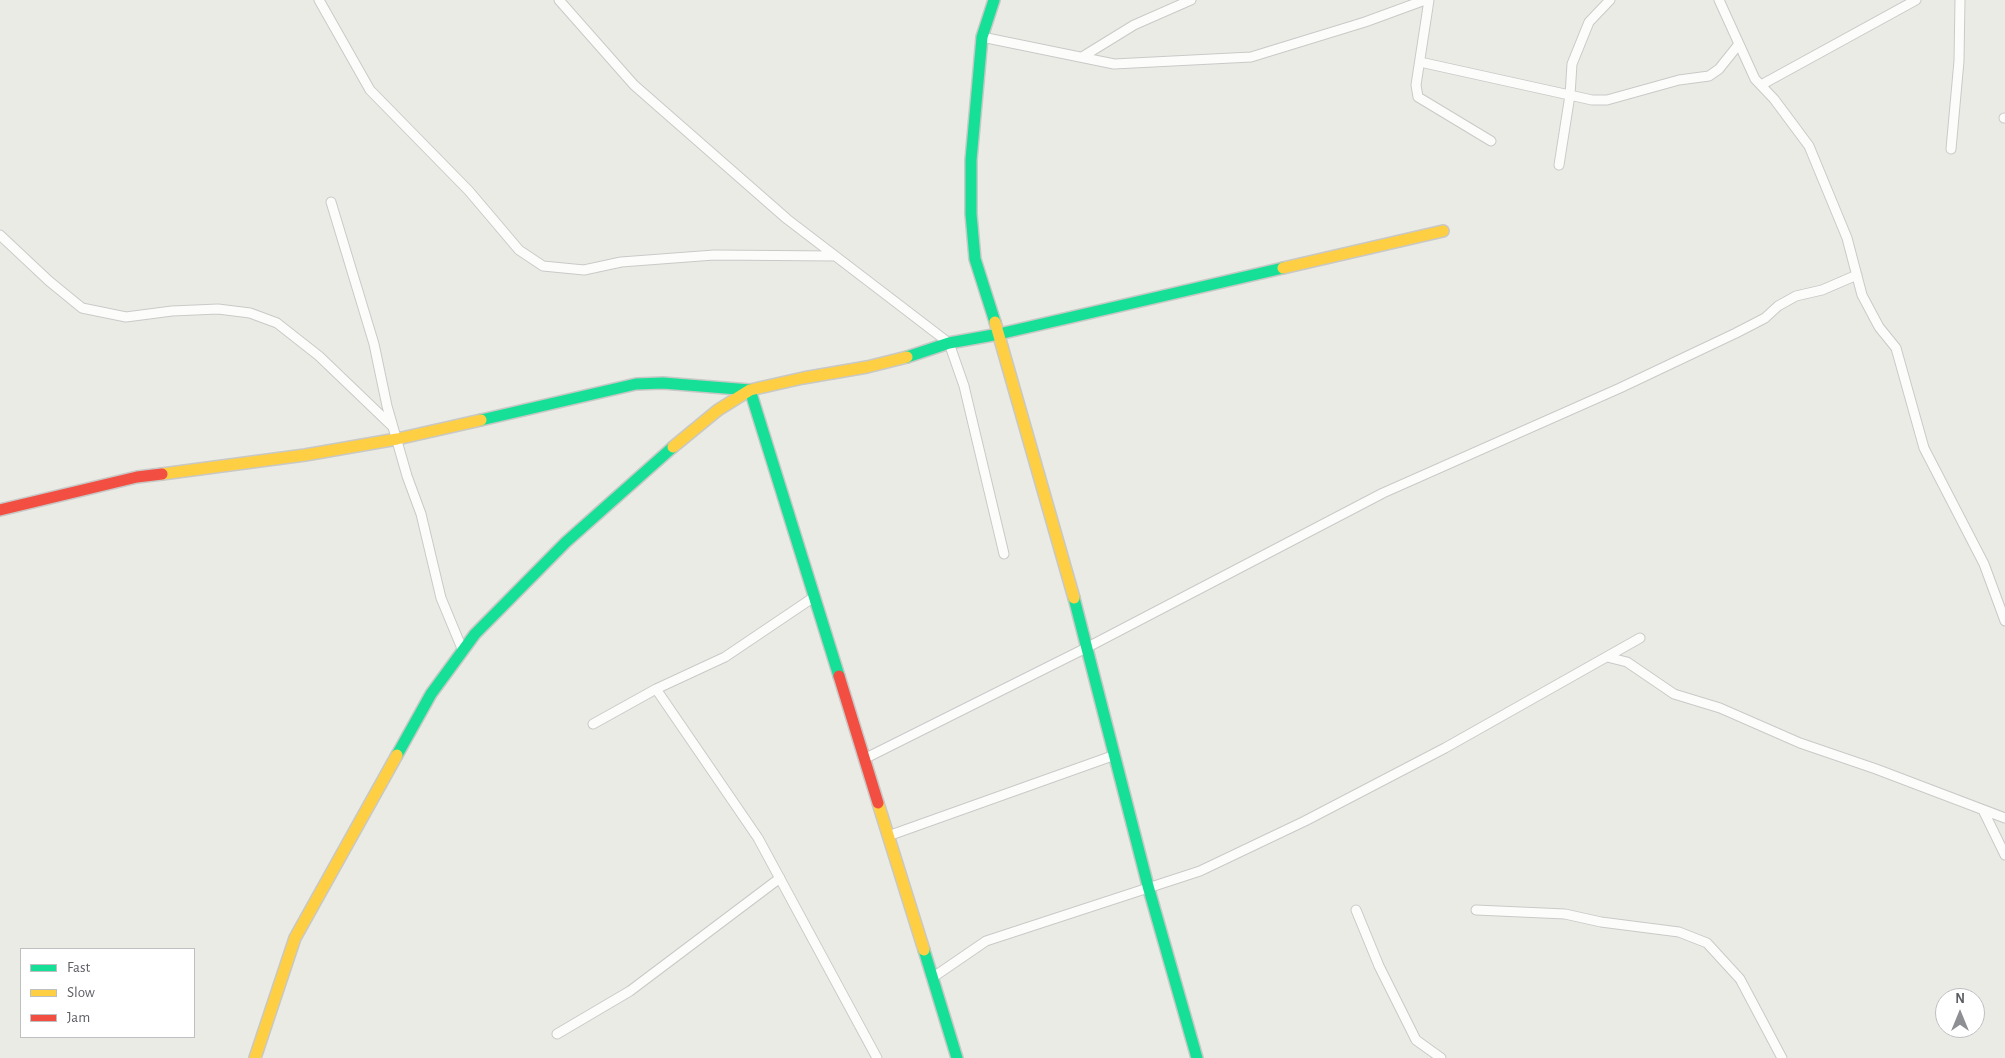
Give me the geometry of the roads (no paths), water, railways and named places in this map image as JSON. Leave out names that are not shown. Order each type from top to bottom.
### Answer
[{"type":"street","points":[[319,0],[370,90],[469,192],[519,250],[543,266],[584,270],[621,262],[714,255],[835,256]]},
{"type":"street","points":[[558,0],[634,85],[787,219],[949,343],[964,386],[1004,554]]},
{"type":"street","points":[[994,0],[982,37],[971,160],[971,214],[975,259],[999,334],[1088,647],[1148,886],[1197,1058]]},
{"type":"street","points":[[1082,57],[1134,25],[1191,0]]},
{"type":"street","points":[[982,37],[1114,64],[1251,57],[1365,22],[1425,0]]},
{"type":"street","points":[[1429,0],[1416,85],[1418,97],[1491,141]]},
{"type":"street","points":[[1559,165],[1570,95],[1572,64],[1589,22],[1610,0]]},
{"type":"street","points":[[1761,85],[1916,0]]},
{"type":"street","points":[[1951,149],[1959,61],[1960,0]]},
{"type":"street","points":[[1723,1],[1755,78],[1774,99],[1809,146],[1817,169],[1841,221],[1862,295],[1868,309],[1879,327],[1896,348],[1924,448],[1984,564],[2005,621]]},
{"type":"street","points":[[1420,62],[1592,100],[1606,100],[1680,80],[1709,76],[1719,69],[1740,44]]},
{"type":"street","points":[[331,202],[374,344],[387,406],[421,514],[441,598],[463,651]]},
{"type":"street","points":[[0,510],[137,477],[305,455],[396,439],[636,384],[663,383],[750,390],[803,378],[867,367],[926,352],[949,343],[999,334],[1443,231]]},
{"type":"street","points":[[0,235],[49,281],[82,308],[126,317],[172,311],[218,309],[250,314],[277,323],[318,356],[393,427]]},
{"type":"street","points":[[864,758],[1088,647],[1383,492],[1620,388],[1736,333],[1765,318],[1778,306],[1796,296],[1822,290],[1857,275]]},
{"type":"street","points":[[750,390],[957,1058]]},
{"type":"street","points":[[255,1058],[295,938],[430,694],[475,634],[573,536],[691,431],[718,410],[750,390]]},
{"type":"street","points":[[593,724],[656,689],[725,657],[814,596]]},
{"type":"street","points":[[932,978],[986,941],[1148,886],[1200,871],[1305,821],[1445,748],[1640,638]]},
{"type":"street","points":[[1607,657],[1627,662],[1674,694],[1720,708],[1800,743],[1876,769],[2005,818]]},
{"type":"street","points":[[656,689],[758,838],[877,1058]]},
{"type":"street","points":[[888,836],[1115,755]]},
{"type":"street","points":[[1983,810],[2005,855]]},
{"type":"street","points":[[558,1034],[630,991],[780,878]]},
{"type":"street","points":[[1356,910],[1379,966],[1416,1040],[1441,1058]]},
{"type":"street","points":[[1476,910],[1565,914],[1601,922],[1679,932],[1707,942],[1740,979],[1782,1058]]}]
